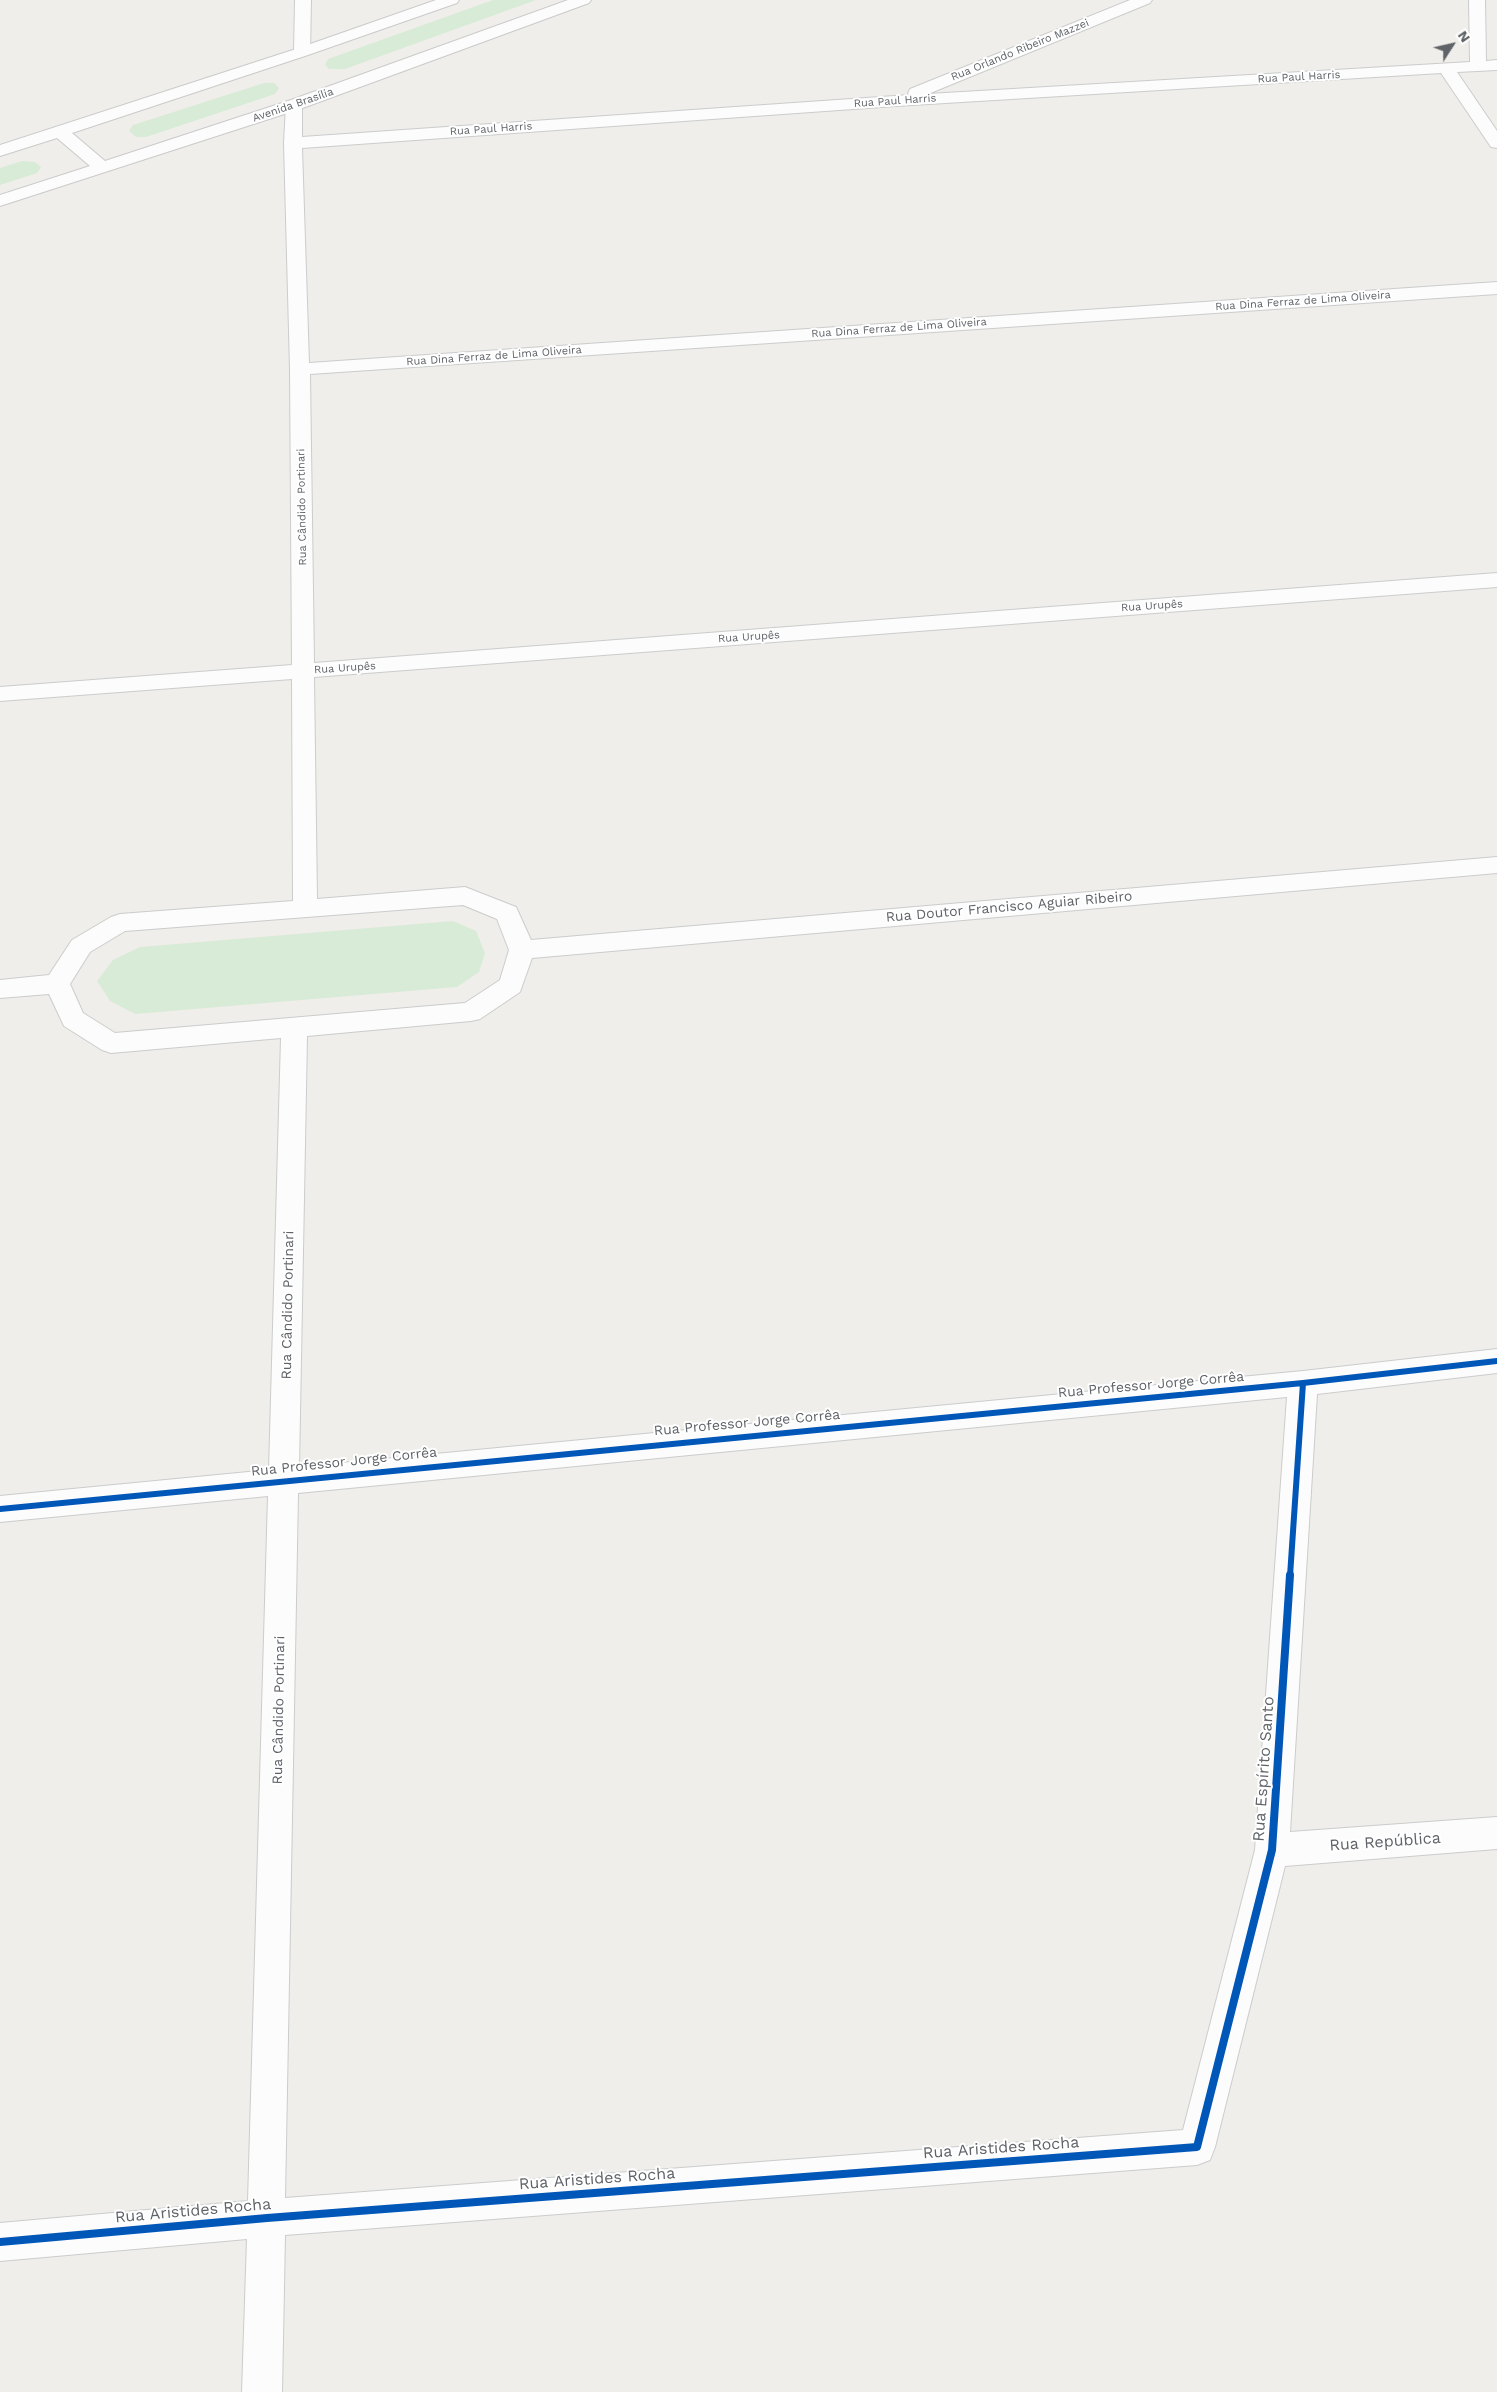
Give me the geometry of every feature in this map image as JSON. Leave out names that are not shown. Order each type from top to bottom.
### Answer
[{"type":"street","points":[[302,52],[303,0]]},
{"type":"street","points":[[0,151],[302,52],[451,0]]},
{"type":"street","name":"Avenida Brasília","points":[[0,201],[294,105],[583,0]]},
{"type":"street","name":"Rua Orlando Ribeiro Mazzei","points":[[896,101],[1144,0]]},
{"type":"street","points":[[1477,0],[1478,66]]},
{"type":"street","name":"Rua Paul Harris","points":[[293,143],[896,101],[1497,65]]},
{"type":"street","points":[[1446,68],[1497,143]]},
{"type":"street","name":"Rua Cândido Portinari","points":[[294,105],[293,143],[300,369],[305,908]]},
{"type":"street","points":[[60,132],[103,168]]},
{"type":"street","name":"Rua Dina Ferraz de Lima Oliveira","points":[[300,369],[1497,288]]},
{"type":"street","name":"Rua Urupês","points":[[0,694],[1497,580]]},
{"type":"street","name":"Rua Doutor Francisco Aguiar Ribeiro","points":[[522,950],[1497,865]]},
{"type":"street","points":[[465,896],[507,913],[522,950],[511,985],[471,1012],[111,1043],[73,1019],[56,984],[81,946],[120,923],[465,896]]},
{"type":"street","points":[[0,989],[56,984]]},
{"type":"street","name":"Rua Cândido Portinari","points":[[262,2392],[294,1028]]},
{"type":"street","name":"Rua Professor Jorge Corrêa","points":[[0,1509],[284,1480],[1303,1383],[1497,1361]]},
{"type":"street","name":"Rua Espírito Santo","points":[[1197,2147],[1272,1850],[1303,1383]]},
{"type":"street","name":"Rua República","points":[[1272,1850],[1497,1833]]},
{"type":"street","name":"Rua Aristides Rocha","points":[[0,2242],[267,2218],[1197,2147]]},
{"type":"green space","points":[[493,0],[536,0],[345,69],[329,69],[325,65],[328,59]]},
{"type":"green space","points":[[264,83],[274,83],[279,88],[275,94],[146,137],[136,137],[129,131],[133,125]]},
{"type":"green space","points":[[22,161],[35,162],[41,167],[37,173],[0,185],[0,168]]},
{"type":"green space","points":[[453,921],[476,931],[485,953],[479,972],[457,987],[135,1014],[110,1001],[97,981],[113,960],[140,947]]},
{"type":"cycle path","points":[[0,1509],[1303,1383],[1497,1361]]},
{"type":"cycle path","points":[[0,2242],[267,2218],[1197,2147],[1272,1850],[1303,1383]]}]
